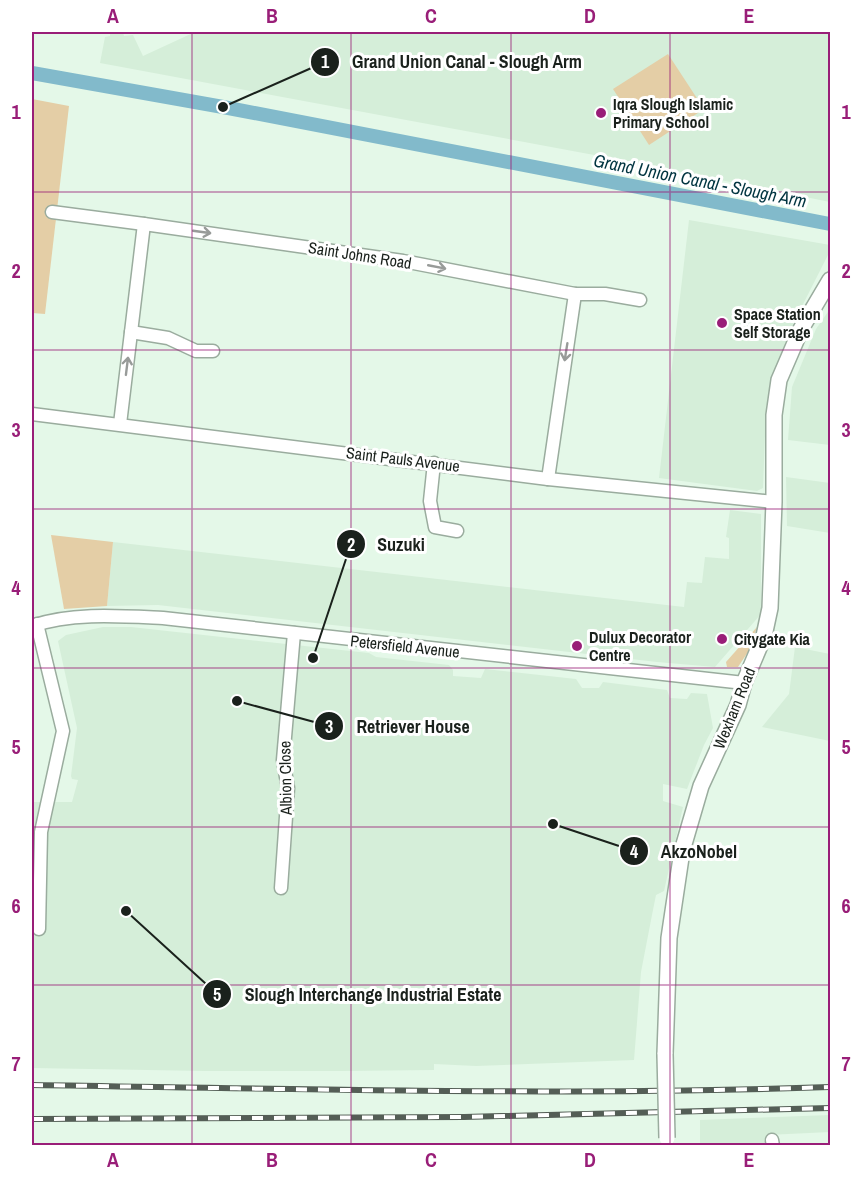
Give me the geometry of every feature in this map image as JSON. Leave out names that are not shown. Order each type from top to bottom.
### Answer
[{"type":"street","name":"Saint Johns Road","points":[[52,213],[404,261],[575,294],[605,294],[640,300]]},
{"type":"street","points":[[120,424],[144,224]]},
{"type":"street","name":"Wexham Road","points":[[667,1142],[665,1054],[669,938],[682,851],[701,786],[738,705],[744,683],[764,636],[770,608],[774,502],[774,415],[779,380],[801,329],[831,280]]},
{"type":"street","points":[[549,478],[575,294]]},
{"type":"street","points":[[131,332],[168,338],[196,357],[213,351]]},
{"type":"street","name":"Saint Pauls Avenue","points":[[32,414],[549,478],[774,502]]},
{"type":"street","points":[[434,463],[430,501],[435,526],[457,531]]},
{"type":"street","name":"Petersfield Avenue","points":[[34,625],[81,618],[120,616],[163,618],[744,683]]},
{"type":"street","points":[[34,625],[63,730],[41,832],[39,929]]},
{"type":"street","name":"Albion Close","points":[[281,888],[288,788],[283,760],[294,633]]},
{"type":"shaded area","name":"Iqra Slough Islamic Primary School","points":[[110,32],[123,32],[124,36],[133,35],[143,56],[195,32],[830,32],[830,202],[621,160],[100,63],[105,37],[110,36]]},
{"type":"shaded area","points":[[668,54],[704,109],[649,145],[613,89]]},
{"type":"shaded area","points":[[32,99],[69,106],[45,314],[32,313]]},
{"type":"shaded area","points":[[689,220],[830,245],[830,251],[793,324],[771,379],[766,409],[763,488],[757,491],[659,478]]},
{"type":"shaded area","points":[[830,309],[830,445],[788,440],[792,387],[816,329]]},
{"type":"shaded area","points":[[786,477],[830,483],[830,533],[787,526]]},
{"type":"shaded area","points":[[730,510],[761,514],[761,614],[715,667],[158,605],[107,606],[113,542],[684,607],[687,582],[702,583],[705,557],[729,559],[729,538],[726,537]]},
{"type":"shaded area","points":[[51,535],[113,542],[107,606],[64,609]]},
{"type":"shaded area","points":[[103,627],[131,627],[369,653],[376,657],[449,665],[453,670],[453,676],[481,678],[485,669],[576,679],[582,688],[599,688],[603,682],[667,690],[670,698],[687,699],[691,693],[707,694],[713,728],[687,789],[663,784],[663,801],[683,807],[664,891],[656,895],[652,915],[641,972],[634,1060],[476,1066],[434,1064],[434,1070],[205,1071],[32,1068],[32,802],[72,802],[78,780],[72,779],[71,776],[77,728],[58,641],[66,635]]},
{"type":"shaded area","points":[[757,627],[750,649],[738,667],[727,667],[726,662]]},
{"type":"shaded area","points":[[795,647],[830,654],[830,741],[762,727],[789,694]]},
{"type":"shaded area","points":[[830,1115],[830,1132],[767,1135],[768,1145],[700,1145],[700,1120]]},
{"type":"waterway","name":"Grand Union Canal - Slough Arm","points":[[32,73],[223,107],[830,224]]},
{"type":"railway","points":[[32,1085],[531,1091],[830,1087]]},
{"type":"railway","points":[[32,1119],[464,1117],[830,1108]]},
{"type":"place","name":"Grand Union Canal - Slough Arm","points":[[223,107]]},
{"type":"place","name":"Iqra Slough Islamic Primary School","points":[[601,113]]},
{"type":"place","name":"Space Station Self Storage","points":[[722,323]]},
{"type":"place","name":"Citygate Kia","points":[[722,639]]},
{"type":"place","name":"Dulux Decorator Centre","points":[[577,646]]},
{"type":"place","name":"Suzuki","points":[[313,658]]},
{"type":"place","name":"Retriever House","points":[[237,701]]},
{"type":"place","name":"AkzoNobel","points":[[553,824]]},
{"type":"place","name":"Slough Interchange Industrial Estate","points":[[126,911]]}]
